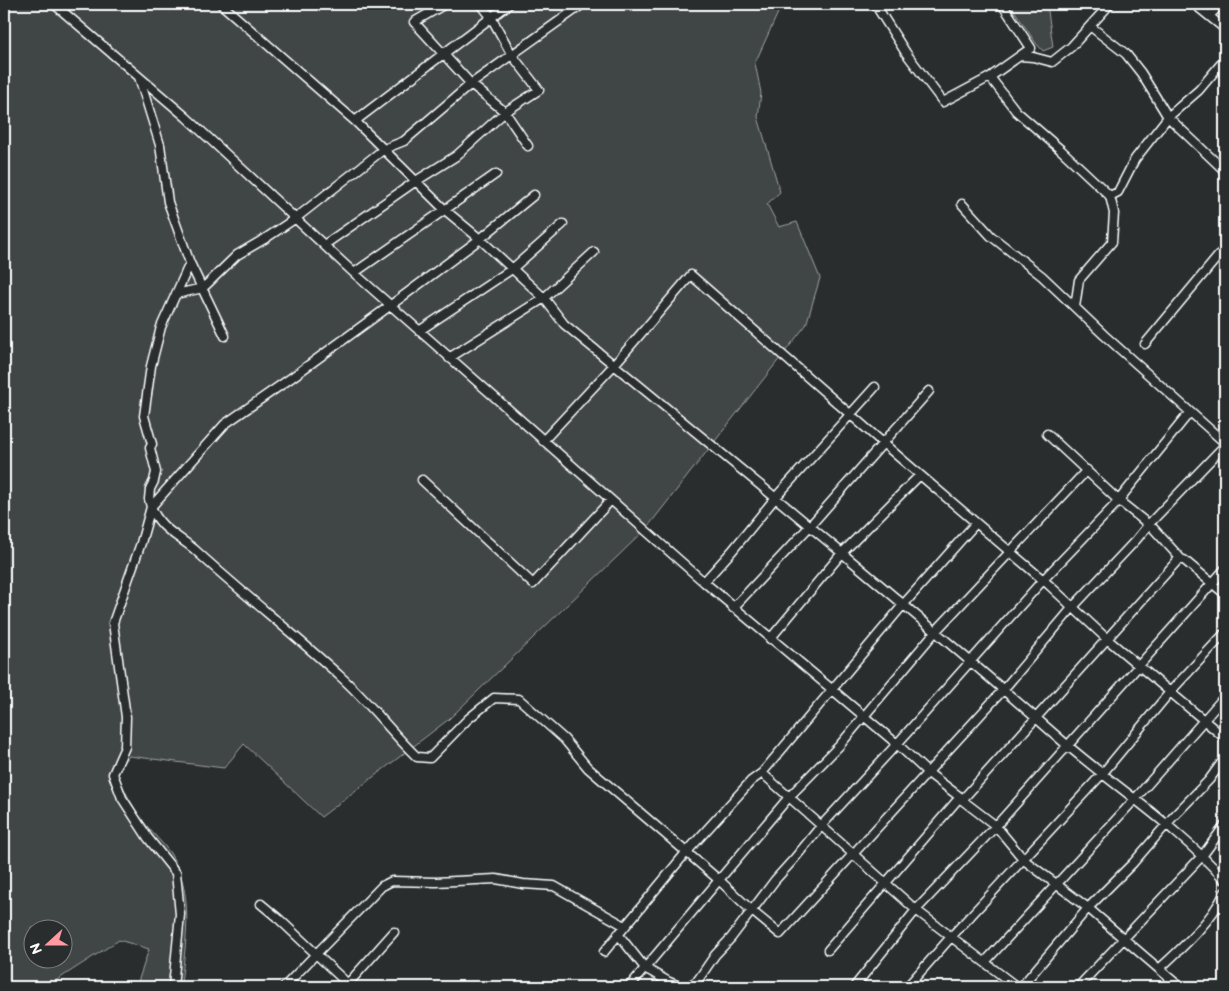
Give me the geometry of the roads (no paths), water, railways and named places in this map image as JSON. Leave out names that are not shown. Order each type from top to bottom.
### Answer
[{"type":"street","points":[[54,4],[186,116],[354,273],[733,608],[965,804],[996,826],[1024,860],[1088,908],[1180,987]]},
{"type":"street","points":[[221,4],[355,121],[445,210],[480,239],[544,298],[564,324],[776,497],[1067,745],[1203,855],[1225,880]]},
{"type":"street","points":[[446,4],[414,22],[471,84],[505,112],[528,146]]},
{"type":"street","points":[[324,245],[416,181],[456,156],[505,112],[538,90],[512,55],[491,17],[481,4]]},
{"type":"street","points":[[355,121],[409,79],[444,55],[508,4]]},
{"type":"street","points":[[176,294],[203,288],[237,255],[296,218],[384,149],[404,141],[471,84],[583,4]]},
{"type":"street","points":[[875,4],[906,53],[943,102],[990,77],[1031,48],[1002,4]]},
{"type":"street","points":[[1020,56],[1052,62],[1071,47],[1110,4]]},
{"type":"street","points":[[1194,4],[1225,29]]},
{"type":"street","points":[[1209,16],[1221,4]]},
{"type":"street","points":[[1090,26],[1126,54],[1168,117],[1225,171]]},
{"type":"street","points":[[1110,196],[1118,192],[1135,159],[1168,117],[1198,90],[1225,58]]},
{"type":"street","points":[[139,77],[160,145],[168,202],[190,263],[224,336]]},
{"type":"street","points":[[990,77],[1016,111],[1110,196],[1114,213],[1112,242],[1079,280],[1075,308]]},
{"type":"street","points":[[354,273],[496,174]]},
{"type":"street","points":[[173,987],[180,914],[176,873],[148,838],[122,798],[112,774],[125,747],[126,718],[113,623],[141,544],[151,507],[225,424],[391,305],[480,239],[534,195]]},
{"type":"street","points":[[190,263],[161,327],[151,366],[144,416],[152,444],[150,448],[156,472],[150,489],[151,507],[156,520],[168,531],[183,539],[343,678],[417,757],[430,758],[468,719],[494,698],[519,699],[564,739],[588,768],[688,851],[752,911],[780,934],[1003,690],[1073,607],[1136,540],[1148,524],[1225,444],[1042,276],[991,236],[962,204]]},
{"type":"street","points":[[419,331],[512,269],[563,224]]},
{"type":"street","points":[[1145,344],[1225,248]]},
{"type":"street","points":[[449,358],[544,298],[594,252]]},
{"type":"street","points":[[543,441],[614,365],[691,275],[1011,552],[1107,639],[1225,738]]},
{"type":"street","points":[[704,582],[776,497],[875,387]]},
{"type":"street","points":[[733,608],[810,526],[929,391]]},
{"type":"street","points":[[618,934],[645,968],[682,987],[689,986],[698,980],[714,955],[731,938],[775,880],[1043,580],[1118,500],[1190,412]]},
{"type":"street","points":[[1047,434],[1118,500],[1148,524],[1181,559],[1225,594]]},
{"type":"street","points":[[629,987],[789,797],[840,746],[863,716],[935,632],[1087,470]]},
{"type":"street","points":[[770,639],[842,553],[920,475]]},
{"type":"street","points":[[422,480],[533,584],[611,500]]},
{"type":"street","points":[[604,952],[688,851],[751,781],[762,773],[903,605],[976,523]]},
{"type":"street","points":[[828,950],[885,883],[1181,559]]},
{"type":"street","points":[[854,987],[916,910],[996,826],[1225,569]]},
{"type":"street","points":[[907,987],[1103,773],[1170,692],[1225,633]]},
{"type":"street","points":[[985,962],[1135,799],[1225,696]]},
{"type":"street","points":[[762,773],[916,910],[1019,987],[1088,908],[1133,863],[1209,780],[1225,758]]},
{"type":"street","points":[[1078,987],[1203,855],[1225,825]]},
{"type":"street","points":[[284,987],[382,886],[392,881],[436,882],[496,879],[554,886],[625,926]]},
{"type":"street","points":[[1159,969],[1181,949],[1218,907],[1225,892]]},
{"type":"street","points":[[261,904],[348,986],[394,932]]}]
